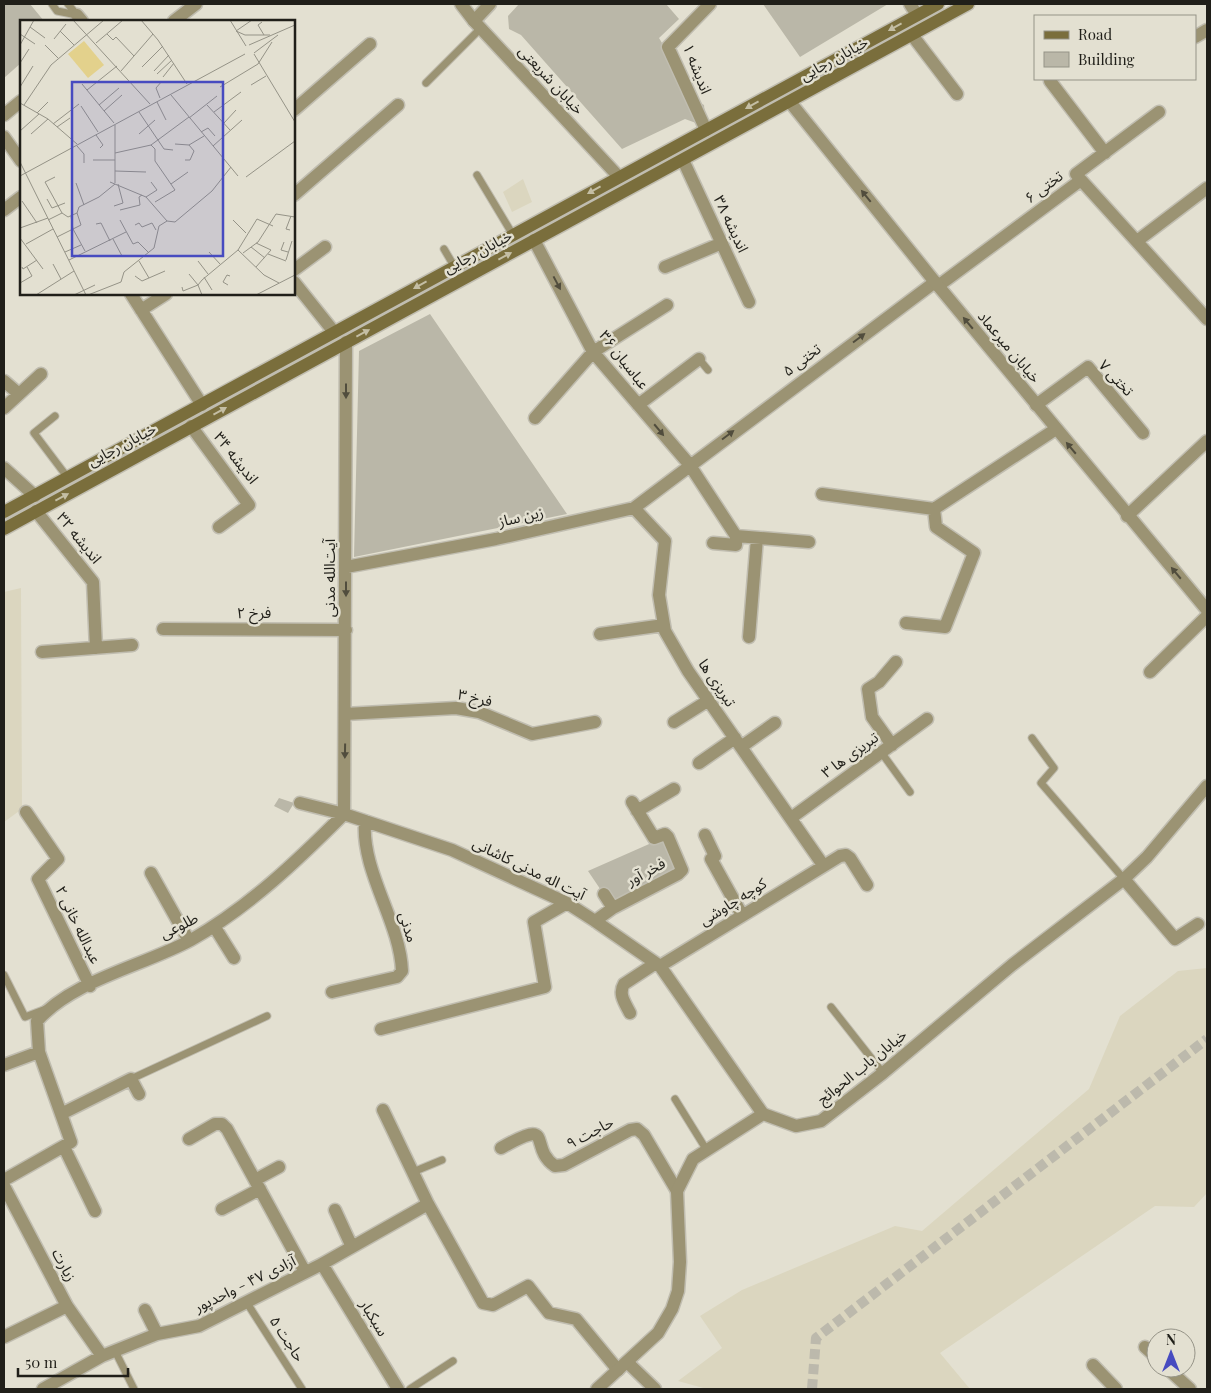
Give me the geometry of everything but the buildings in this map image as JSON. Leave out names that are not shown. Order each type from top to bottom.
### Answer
[{"type":"main road","name":"خیابان رجایی","points":[[4,512],[938,4]]},
{"type":"main road","name":"خیابان رجایی","points":[[4,529],[968,4]]},
{"type":"street","points":[[175,20],[196,4]]},
{"type":"street","name":"خیابان شریعتی","points":[[461,4],[619,176]]},
{"type":"street","points":[[478,24],[490,4]]},
{"type":"street","name":"اندیشه ۱","points":[[706,130],[668,47],[710,4]]},
{"type":"street","points":[[910,4],[917,15]]},
{"type":"street","points":[[1196,36],[1207,30]]},
{"type":"street","points":[[912,35],[957,94]]},
{"type":"street","points":[[295,109],[370,44]]},
{"type":"street","points":[[1050,81],[1105,152]]},
{"type":"street","points":[[4,115],[20,102]]},
{"type":"street","name":"خیابان میرعماد","points":[[790,102],[936,284],[1207,610]]},
{"type":"street","points":[[295,194],[398,104]]},
{"type":"street","name":"تختی ۶","points":[[936,284],[1081,180],[1076,174],[1159,112]]},
{"type":"street","points":[[4,137],[20,160]]},
{"type":"street","name":"اندیشه ۳۸","points":[[683,160],[749,302]]},
{"type":"street","points":[[1081,180],[1207,319]]},
{"type":"street","points":[[1137,241],[1207,188]]},
{"type":"street","points":[[4,209],[20,197]]},
{"type":"street","name":"عباسیان ۳۶","points":[[534,240],[593,352],[689,464],[736,536]]},
{"type":"street","points":[[665,267],[722,243]]},
{"type":"street","points":[[295,269],[325,247]]},
{"type":"street","points":[[295,283],[334,332]]},
{"type":"street","name":"تختی ۵","points":[[689,464],[936,284]]},
{"type":"street","points":[[132,295],[202,405]]},
{"type":"street","points":[[141,310],[164,295]]},
{"type":"street","points":[[535,418],[593,352],[667,305]]},
{"type":"street","name":"آیت‌الله مدنی","points":[[344,814],[346,342]]},
{"type":"street","points":[[638,405],[699,359]]},
{"type":"street","name":"تختی ۷","points":[[1036,404],[1088,367],[1143,433]]},
{"type":"street","points":[[4,408],[41,374]]},
{"type":"street","points":[[4,381],[18,394]]},
{"type":"street","name":"اندیشه ۳۴","points":[[191,426],[250,505],[219,527]]},
{"type":"street","points":[[822,494],[934,509],[1056,430]]},
{"type":"street","points":[[1127,516],[1207,441]]},
{"type":"street","name":"زین ساز","points":[[346,567],[496,540],[634,508],[689,464]]},
{"type":"street","points":[[4,468],[35,496]]},
{"type":"street","name":"تبریزی ها","points":[[634,508],[665,541],[660,595],[665,631],[688,672],[792,818],[823,865]]},
{"type":"street","points":[[906,623],[945,627],[974,553],[936,527],[934,509]]},
{"type":"street","name":"اندیشه ۳۲","points":[[36,510],[93,582],[96,648]]},
{"type":"street","points":[[713,543],[736,545],[736,536],[809,542]]},
{"type":"street","points":[[750,637],[757,538]]},
{"type":"street","points":[[1150,672],[1207,616]]},
{"type":"street","points":[[600,634],[664,625]]},
{"type":"street","name":"فرخ ۲","points":[[162,629],[346,630]]},
{"type":"street","points":[[42,652],[132,645]]},
{"type":"street","points":[[886,749],[872,717],[868,689],[879,682],[896,662]]},
{"type":"street","points":[[674,722],[709,700]]},
{"type":"street","name":"فرخ ۳","points":[[345,714],[456,708],[479,712],[532,734],[595,722]]},
{"type":"street","name":"تبریزی ها ۳","points":[[792,818],[927,719]]},
{"type":"street","points":[[700,763],[775,723]]},
{"type":"street","name":"خیابان باب الحوائج","points":[[763,1114],[796,1126],[822,1121],[884,1073],[1012,965],[1124,879],[1147,857],[1207,786]]},
{"type":"street","name":"فخر آور","points":[[595,921],[613,908],[678,874],[682,870],[668,837],[662,834],[654,838],[634,807],[674,789]]},
{"type":"street","name":"آیت اله مدنی کاشانی","points":[[300,803],[344,814],[452,850],[567,903],[595,921],[658,965],[763,1114]]},
{"type":"street","name":"عبدالله خانی ۲","points":[[26,812],[58,859],[38,879],[90,986]]},
{"type":"street","name":"طلوعی","points":[[64,1147],[68,1145],[70,1139],[38,1052],[37,1021],[50,1007],[90,986],[189,941],[214,926],[296,862],[344,814]]},
{"type":"street","name":"مدنی","points":[[332,992],[397,977],[402,971],[379,887],[366,856],[365,821]]},
{"type":"street","points":[[705,835],[715,856],[711,858],[742,915]]},
{"type":"street","name":"کوچه چاوشی","points":[[630,1013],[621,995],[621,989],[624,984],[823,865],[846,855],[850,858],[866,886]]},
{"type":"street","points":[[151,873],[189,941]]},
{"type":"street","points":[[1124,879],[1175,939],[1198,924]]},
{"type":"street","points":[[604,894],[613,908]]},
{"type":"street","points":[[381,1029],[545,987],[534,922],[567,903]]},
{"type":"street","points":[[214,926],[234,958]]},
{"type":"street","points":[[4,1065],[38,1052]]},
{"type":"street","points":[[61,1114],[131,1079],[139,1094]]},
{"type":"street","points":[[383,1110],[428,1204],[483,1303],[493,1305],[528,1286],[549,1313],[576,1319],[623,1366],[655,1389]]},
{"type":"street","points":[[596,1389],[658,1333],[672,1309],[678,1290],[680,1231],[677,1191],[693,1158],[763,1114]]},
{"type":"street","points":[[190,1139],[215,1124],[222,1124],[227,1129],[305,1272]]},
{"type":"street","name":"حاجت ۹","points":[[501,1148],[532,1133],[538,1136],[550,1162],[556,1166],[564,1165],[630,1130],[637,1129],[644,1135],[677,1191]]},
{"type":"street","points":[[4,1180],[64,1147],[95,1211]]},
{"type":"street","points":[[222,1209],[279,1167]]},
{"type":"street","name":"زیارت","points":[[4,1186],[68,1306],[102,1356]]},
{"type":"street","name":"آزادی ۴۷ - واحدپور","points":[[43,1389],[102,1356],[157,1334],[200,1326],[322,1264],[428,1204]]},
{"type":"street","points":[[334,1210],[352,1247]]},
{"type":"street","name":"سبکبار","points":[[322,1264],[398,1389]]},
{"type":"street","points":[[4,1337],[68,1306]]},
{"type":"street","points":[[145,1310],[157,1334]]},
{"type":"street","points":[[1093,1366],[1116,1389]]},
{"type":"street","points":[[1178,1378],[1190,1389]]},
{"type":"lane","points":[[52,4],[57,11],[80,18]]},
{"type":"lane","points":[[68,4],[80,18]]},
{"type":"lane","points":[[426,83],[478,24]]},
{"type":"lane","points":[[476,175],[513,234]]},
{"type":"lane","points":[[444,250],[454,266]]},
{"type":"lane","points":[[699,359],[708,370]]},
{"type":"lane","points":[[55,416],[34,433],[68,478]]},
{"type":"lane","points":[[1032,738],[1054,768],[1041,783],[1124,879]]},
{"type":"lane","points":[[886,749],[910,792]]},
{"type":"lane","points":[[4,975],[25,1017],[50,1007]]},
{"type":"lane","points":[[831,1007],[884,1073]]},
{"type":"lane","points":[[131,1079],[267,1016]]},
{"type":"lane","points":[[675,1099],[706,1150]]},
{"type":"lane","points":[[413,1172],[442,1160]]},
{"type":"lane","name":"حاجت ۵","points":[[247,1303],[302,1389]]},
{"type":"lane","points":[[116,1351],[134,1389]]},
{"type":"lane","points":[[410,1389],[453,1361]]},
{"type":"shaded area","points":[[523,179],[532,202],[512,212],[503,192]]},
{"type":"shaded area","points":[[21,588],[22,809],[4,822],[4,592]]},
{"type":"shaded area","points":[[1207,968],[1207,1193],[1194,1207],[1155,1206],[940,1353],[970,1389],[707,1389],[678,1381],[722,1348],[700,1316],[742,1290],[895,1226],[922,1231],[1089,1089],[1120,1016],[1178,971]]},
{"type":"tunnel","points":[[812,1389],[816,1338],[1207,1039]]}]
